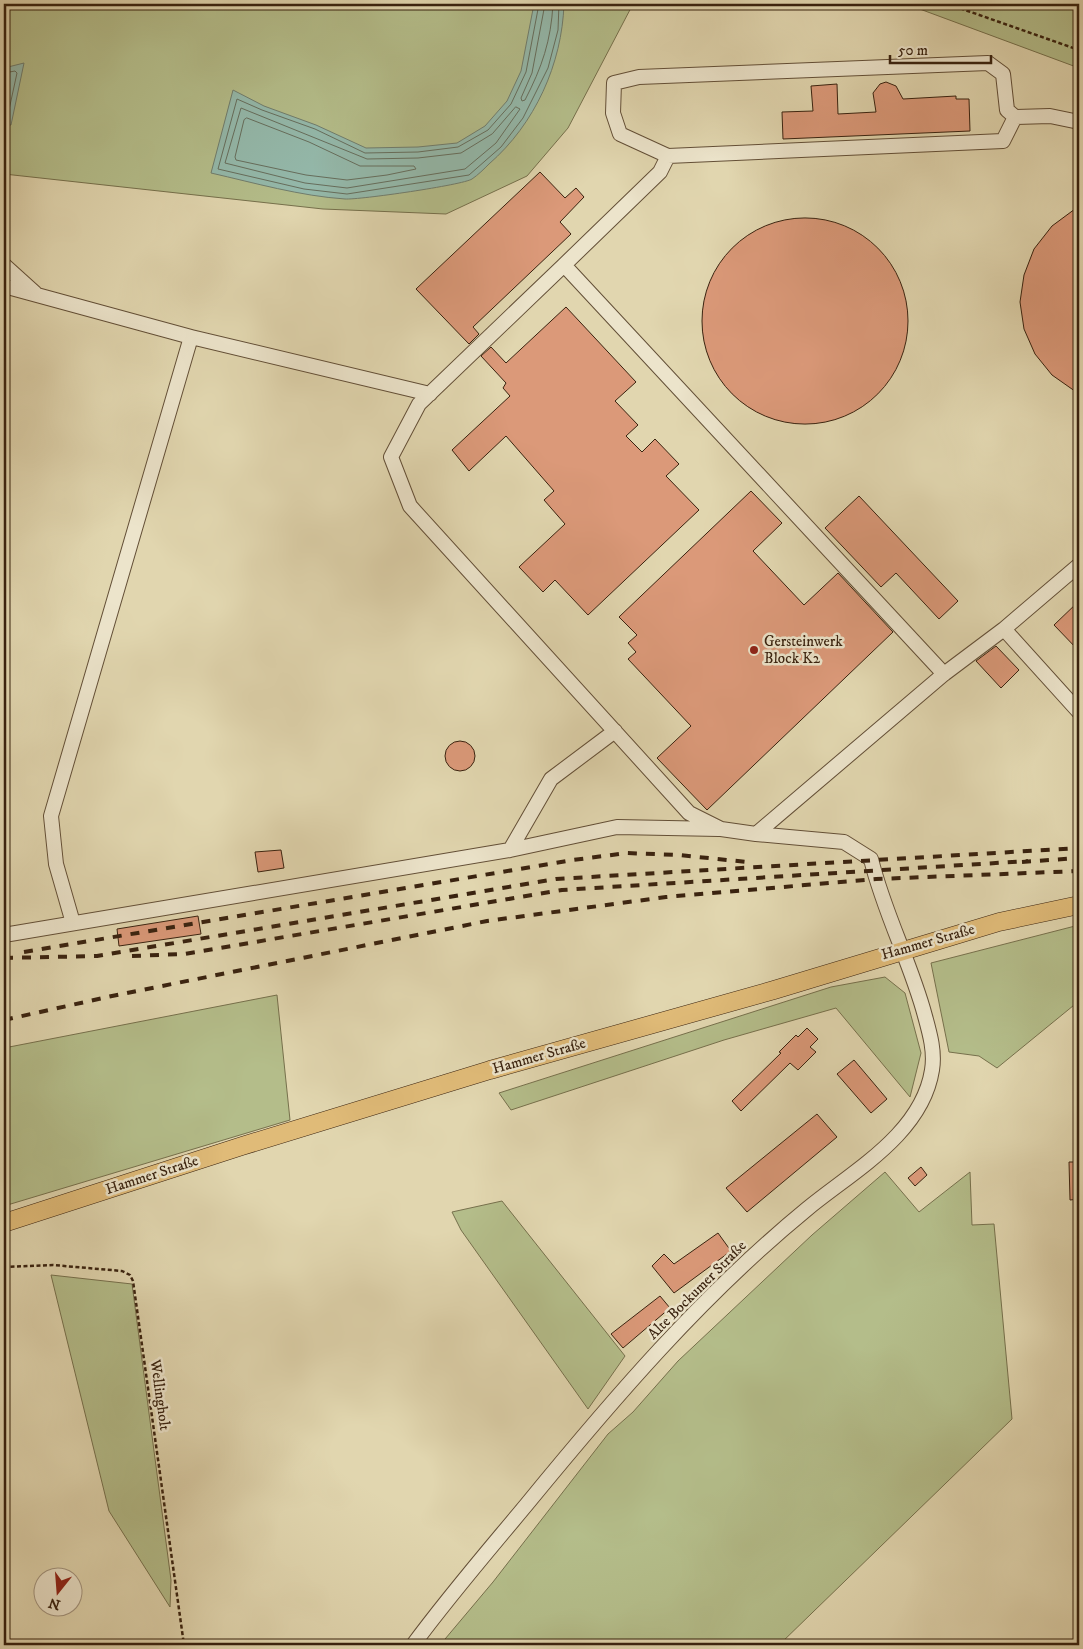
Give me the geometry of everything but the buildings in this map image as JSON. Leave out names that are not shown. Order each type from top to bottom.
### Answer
[{"type":"main road","name":"Hammer Straße","points":[[4,1223],[242,1146],[490,1070],[774,990],[902,949],[999,922],[1079,905]]},
{"type":"street","points":[[1015,118],[1003,141],[668,156],[620,134],[614,113],[614,83],[639,77],[988,63],[1003,74],[1007,110],[1015,118],[1050,116],[1079,122]]},
{"type":"street","points":[[668,156],[660,172],[419,404],[391,457],[410,506],[689,813],[721,830]]},
{"type":"street","points":[[564,265],[944,674]]},
{"type":"street","points":[[4,266],[38,295]]},
{"type":"street","points":[[4,286],[191,337],[430,394]]},
{"type":"street","points":[[72,924],[56,864],[51,816],[191,337]]},
{"type":"street","points":[[756,834],[944,674],[1004,629],[1079,566]]},
{"type":"street","points":[[1004,629],[1079,712]]},
{"type":"street","points":[[510,850],[551,779],[615,731]]},
{"type":"street","name":"Alte Bockumer Straße","points":[[4,935],[510,850],[617,828],[721,830],[844,842],[871,859],[876,879],[918,991],[932,1040],[934,1060],[926,1095],[915,1114],[899,1134],[744,1264],[686,1320],[576,1444],[413,1645]]},
{"type":"path","points":[[948,4],[1079,50]]},
{"type":"path","name":"Wellingholt","points":[[4,1267],[52,1265],[122,1271],[130,1275],[133,1281],[184,1645]]},
{"type":"green space","points":[[4,4],[633,4],[568,128],[527,176],[446,214],[323,209],[4,174]]},
{"type":"green space","points":[[900,4],[1079,4],[1079,68],[917,8]]},
{"type":"green space","points":[[1079,925],[1079,1001],[997,1068],[979,1056],[949,1052],[931,963]]},
{"type":"green space","points":[[885,977],[905,993],[921,1053],[910,1097],[836,1008],[724,1040],[511,1110],[499,1093],[831,987]]},
{"type":"green space","points":[[277,995],[290,1120],[4,1206],[4,1048]]},
{"type":"green space","points":[[885,1172],[919,1212],[970,1172],[972,1225],[994,1224],[1012,1419],[779,1645],[440,1645],[493,1582],[608,1434],[633,1412],[678,1361],[812,1235]]},
{"type":"green space","points":[[502,1201],[625,1356],[588,1409],[461,1230],[452,1212]]},
{"type":"green space","points":[[51,1275],[132,1284],[171,1580],[170,1607],[109,1511]]},
{"type":"water","points":[[534,4],[564,4],[558,49],[552,70],[543,92],[520,131],[472,179],[410,192],[345,199],[294,192],[211,173],[233,90],[264,106],[316,125],[366,148],[418,147],[457,143],[485,126],[507,101],[521,71]]},
{"type":"water","points":[[24,63],[11,125],[4,125],[4,68]]},
{"type":"railway","points":[[4,958],[97,956],[556,879],[1079,848]]},
{"type":"railway","points":[[24,952],[573,860],[627,853],[679,855],[747,862]]},
{"type":"railway","points":[[1022,862],[1079,858]]},
{"type":"railway","points":[[132,956],[184,954],[562,890],[1028,861]]},
{"type":"railway","points":[[4,1020],[112,996],[487,921],[666,897],[876,879],[1079,871]]},
{"type":"place","name":"Gersteinwerk Block K2","points":[[754,650]]}]
